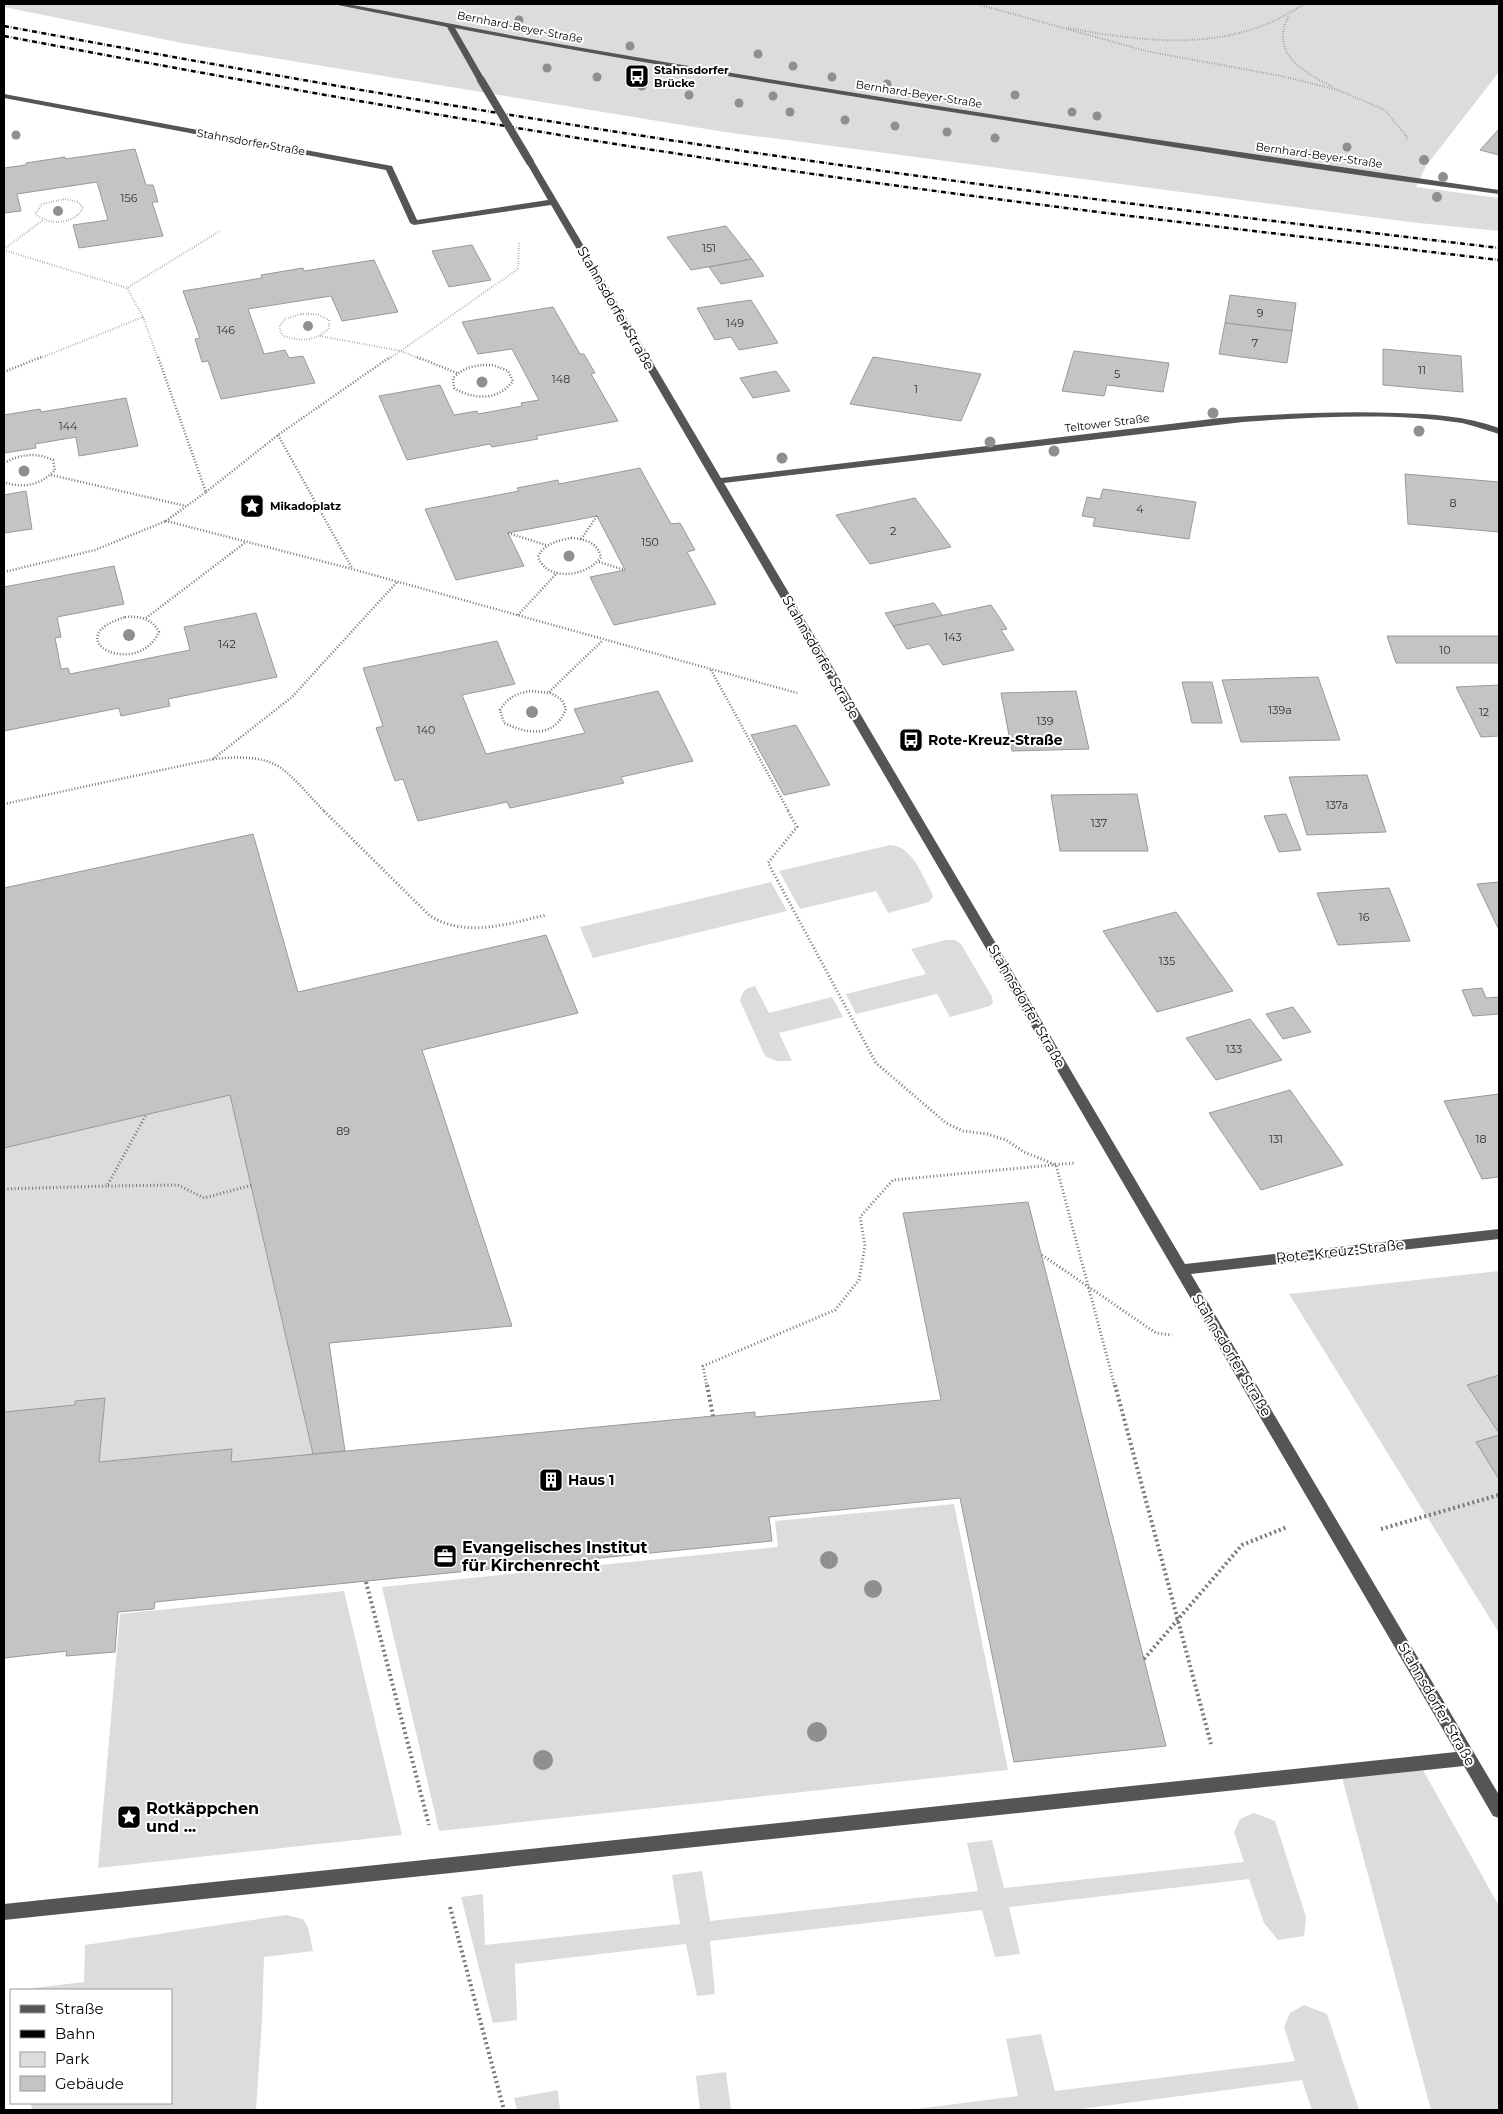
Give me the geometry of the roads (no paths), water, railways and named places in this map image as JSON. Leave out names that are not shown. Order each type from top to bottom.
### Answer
[{"type":"street","name":"Bernhard-Beyer-Straße","points":[[337,4],[632,59],[786,84],[1392,178],[1499,192]]},
{"type":"street","name":"Stahnsdorfer Straße","points":[[449,25],[1499,1810]]},
{"type":"street","name":"Stahnsdorfer Straße","points":[[4,96],[389,168],[414,223],[554,202]]},
{"type":"street","name":"Teltower Straße","points":[[718,481],[1270,416],[1372,415],[1429,417],[1473,423],[1499,431]]},
{"type":"street","name":"Rote-Kreuz-Straße","points":[[1182,1270],[1499,1234]]},
{"type":"street","points":[[4,1912],[1469,1758]]},
{"type":"railway","points":[[4,26],[400,97],[698,144],[1060,195],[1499,248]]},
{"type":"railway","points":[[4,36],[370,103],[738,163],[1023,202],[1499,260]]},
{"type":"place","name":"Stahnsdorfer Brücke","points":[[637,76]]},
{"type":"place","name":"Mikadoplatz","points":[[252,506]]},
{"type":"place","name":"Rote-Kreuz-Straße","points":[[911,740]]},
{"type":"place","name":"Haus 1","points":[[551,1480]]},
{"type":"place","name":"Evangelisches Institut für Kirchenrecht","points":[[445,1556]]},
{"type":"place","name":"Rotkäppchen und ...","points":[[129,1817]]}]
